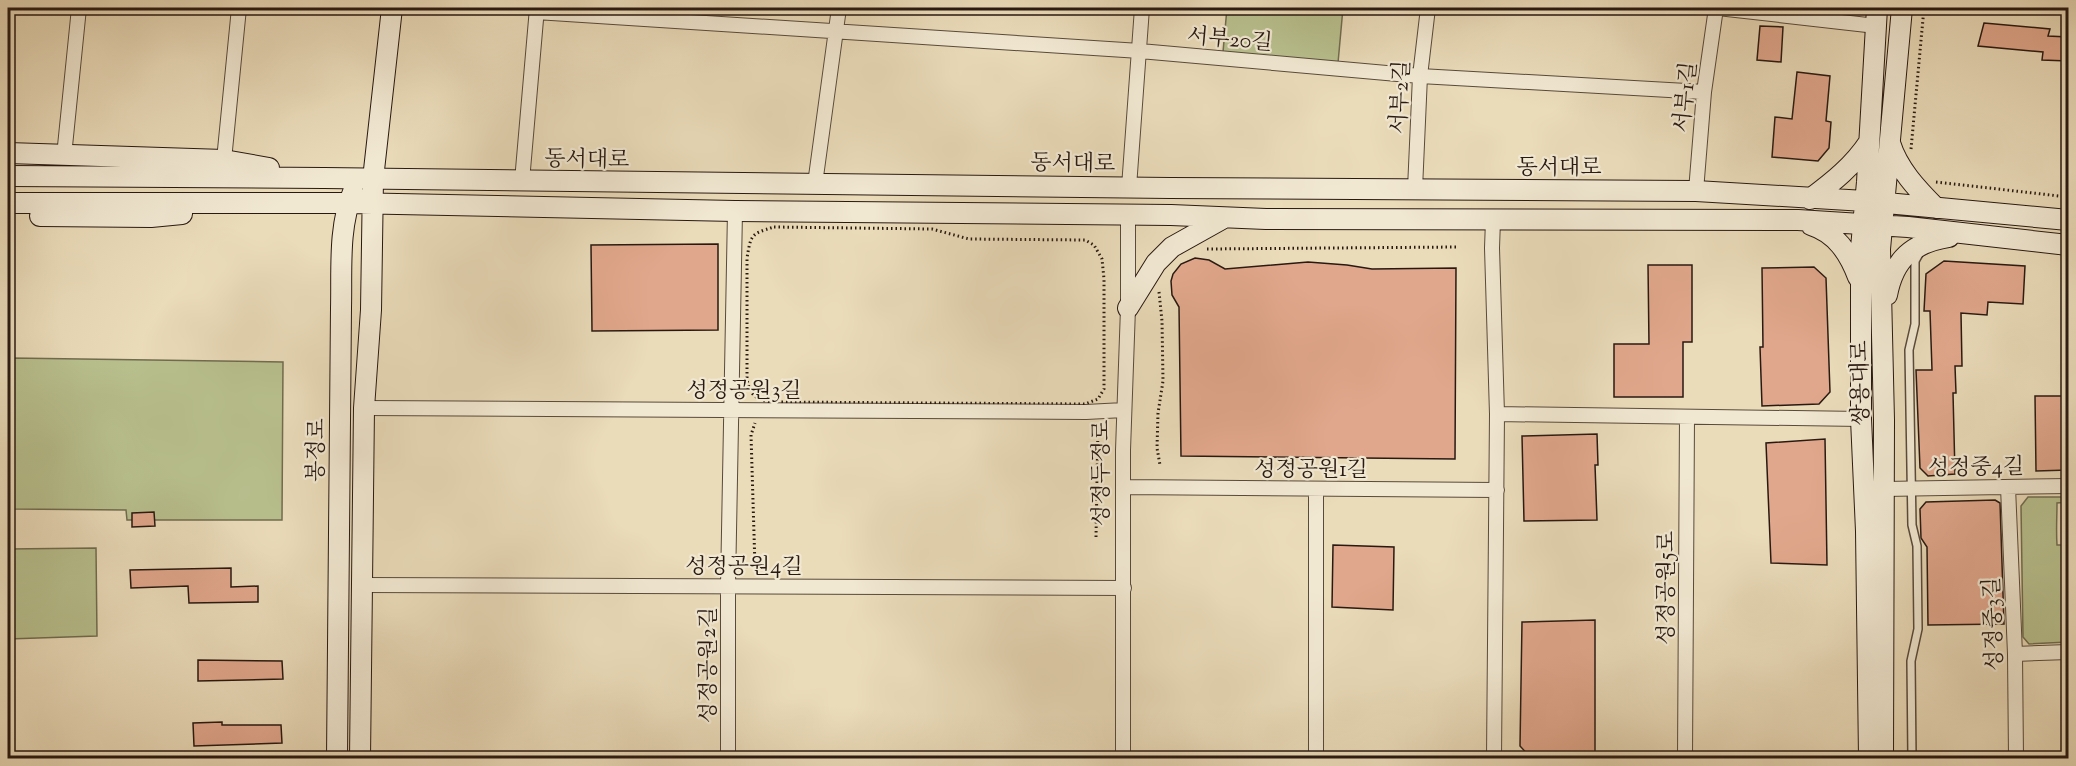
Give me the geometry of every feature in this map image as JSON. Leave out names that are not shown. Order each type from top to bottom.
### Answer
[{"type":"main road","name":"봉정로","points":[[337,759],[343,245],[348,203],[366,179],[376,151],[392,8]]},
{"type":"main road","name":"쌍용대로","points":[[1883,759],[1882,226],[1902,8]]},
{"type":"main road","name":"쌍용대로","points":[[1869,759],[1866,531],[1861,419],[1861,297],[1862,225],[1877,17]]},
{"type":"main road","points":[[1810,199],[1849,167],[1869,142]]},
{"type":"main road","points":[[1890,142],[1895,159],[1921,193],[1936,208]]},
{"type":"main road","points":[[8,153],[224,160],[324,178]]},
{"type":"main road","name":"동서대로","points":[[8,176],[1696,190],[1884,202],[2068,220]]},
{"type":"main road","name":"봉정로","points":[[360,759],[364,408],[371,310],[373,204],[366,179]]},
{"type":"main road","name":"성정두정로","points":[[1128,215],[1129,187]]},
{"type":"main road","points":[[8,203],[348,203],[1224,218],[1797,220],[1882,226],[2068,245]]},
{"type":"main road","points":[[8,216],[151,217],[323,203]]},
{"type":"main road","points":[[1128,308],[1156,264],[1172,248],[1224,218]]},
{"type":"main road","points":[[1797,220],[1820,228],[1839,242],[1850,258],[1857,276],[1861,297]]},
{"type":"main road","points":[[1881,321],[1896,265],[1912,250],[1933,240],[1970,235]]},
{"type":"street","points":[[64,156],[79,8]]},
{"type":"street","points":[[224,160],[239,8]]},
{"type":"street","points":[[815,184],[839,8]]},
{"type":"street","points":[[1129,187],[1142,8]]},
{"type":"street","name":"서부2길","points":[[1415,189],[1420,76],[1428,8]]},
{"type":"street","points":[[1717,8],[1877,17]]},
{"type":"street","name":"서부1길","points":[[1696,190],[1704,92],[1717,8]]},
{"type":"street","points":[[522,181],[536,10]]},
{"type":"street","name":"서부20길","points":[[536,10],[1140,51],[1420,76],[1704,92]]},
{"type":"street","name":"성정공원2길","points":[[729,759],[728,585],[735,211]]},
{"type":"street","name":"성정두정로","points":[[1123,759],[1124,410],[1128,308],[1128,215]]},
{"type":"street","points":[[1493,220],[1497,414],[1494,759]]},
{"type":"street","name":"성정공원3길","points":[[364,408],[1086,412],[1124,410]]},
{"type":"street","points":[[1497,414],[1861,419]]},
{"type":"street","name":"성정공원5로","points":[[1685,759],[1687,417]]},
{"type":"street","name":"성정중4길","points":[[1884,489],[2068,486]]},
{"type":"street","name":"성정공원1길","points":[[1124,487],[1497,490]]},
{"type":"street","name":"성정중3길","points":[[2008,487],[2015,654],[2016,759]]},
{"type":"street","points":[[1316,759],[1317,490]]},
{"type":"street","name":"성정공원4길","points":[[363,585],[1124,588]]},
{"type":"street","points":[[2015,654],[2068,652]]},
{"type":"lane","points":[[1912,759],[1911,661],[1918,629],[1917,546],[1912,525],[1909,350],[1915,324],[1916,261],[1920,251],[1933,240]]},
{"type":"path","points":[[1911,152],[1924,8]]},
{"type":"path","points":[[1930,180],[1941,184],[2068,197]]},
{"type":"path","points":[[774,227],[932,229],[969,239],[1085,240],[1094,245],[1102,259],[1104,389],[1098,399],[1085,404],[764,401],[756,399],[749,392],[747,379],[747,258],[750,239],[755,233],[774,227]]},
{"type":"path","points":[[1197,249],[1457,247]]},
{"type":"path","points":[[1159,284],[1163,381],[1158,414],[1157,448],[1160,465]]},
{"type":"path","points":[[755,567],[751,435],[754,424],[760,420]]},
{"type":"path","points":[[1092,422],[1099,426],[1096,537]]},
{"type":"green space","points":[[1227,8],[1343,8],[1338,63],[1223,52]]},
{"type":"green space","points":[[11,358],[283,362],[282,520],[127,520],[126,510],[14,509],[8,507],[8,360]]},
{"type":"green space","points":[[2028,497],[2068,497],[2068,502],[2057,503],[2057,545],[2068,545],[2068,642],[2029,644],[2023,637],[2021,506]]},
{"type":"green space","points":[[96,548],[97,636],[8,639],[8,549]]},
{"type":"building","points":[[1984,23],[2050,29],[2048,36],[2068,37],[2068,61],[2042,60],[2043,52],[1978,46]]},
{"type":"building","points":[[1760,26],[1783,27],[1781,62],[1757,60]]},
{"type":"building","points":[[1797,72],[1830,76],[1826,121],[1831,122],[1829,148],[1818,161],[1772,157],[1775,117],[1792,119]]},
{"type":"building","points":[[718,244],[718,330],[592,331],[591,245]]},
{"type":"building","points":[[1195,258],[1209,260],[1225,269],[1308,262],[1372,269],[1456,268],[1455,459],[1181,456],[1179,307],[1172,295],[1171,281],[1173,274],[1181,264]]},
{"type":"building","points":[[1944,261],[2025,266],[2023,304],[1988,302],[1987,315],[1961,313],[1962,366],[1955,366],[1956,393],[1953,393],[1955,474],[1928,476],[1920,468],[1916,370],[1932,370],[1930,311],[1924,311],[1926,274]]},
{"type":"building","points":[[1648,265],[1692,265],[1692,342],[1683,342],[1683,397],[1614,397],[1614,344],[1649,344]]},
{"type":"building","points":[[1814,267],[1826,278],[1830,392],[1819,404],[1762,406],[1760,347],[1763,347],[1762,268]]},
{"type":"building","points":[[2035,396],[2068,396],[2068,470],[2036,471]]},
{"type":"building","points":[[1597,434],[1598,465],[1595,465],[1597,520],[1524,521],[1522,436]]},
{"type":"building","points":[[1825,439],[1827,565],[1771,563],[1766,443]]},
{"type":"building","points":[[1995,500],[2000,503],[2004,624],[1928,625],[1927,547],[1921,538],[1920,509],[1926,502]]},
{"type":"building","points":[[154,512],[155,526],[132,527],[132,513]]},
{"type":"building","points":[[1333,545],[1394,547],[1393,610],[1332,607]]},
{"type":"building","points":[[231,568],[231,587],[258,586],[258,602],[189,603],[188,586],[131,588],[130,570]]},
{"type":"building","points":[[1595,620],[1595,759],[1532,759],[1520,746],[1522,622]]},
{"type":"building","points":[[198,660],[282,661],[283,679],[198,681]]},
{"type":"building","points":[[222,722],[222,725],[281,725],[282,743],[194,746],[193,723]]}]
